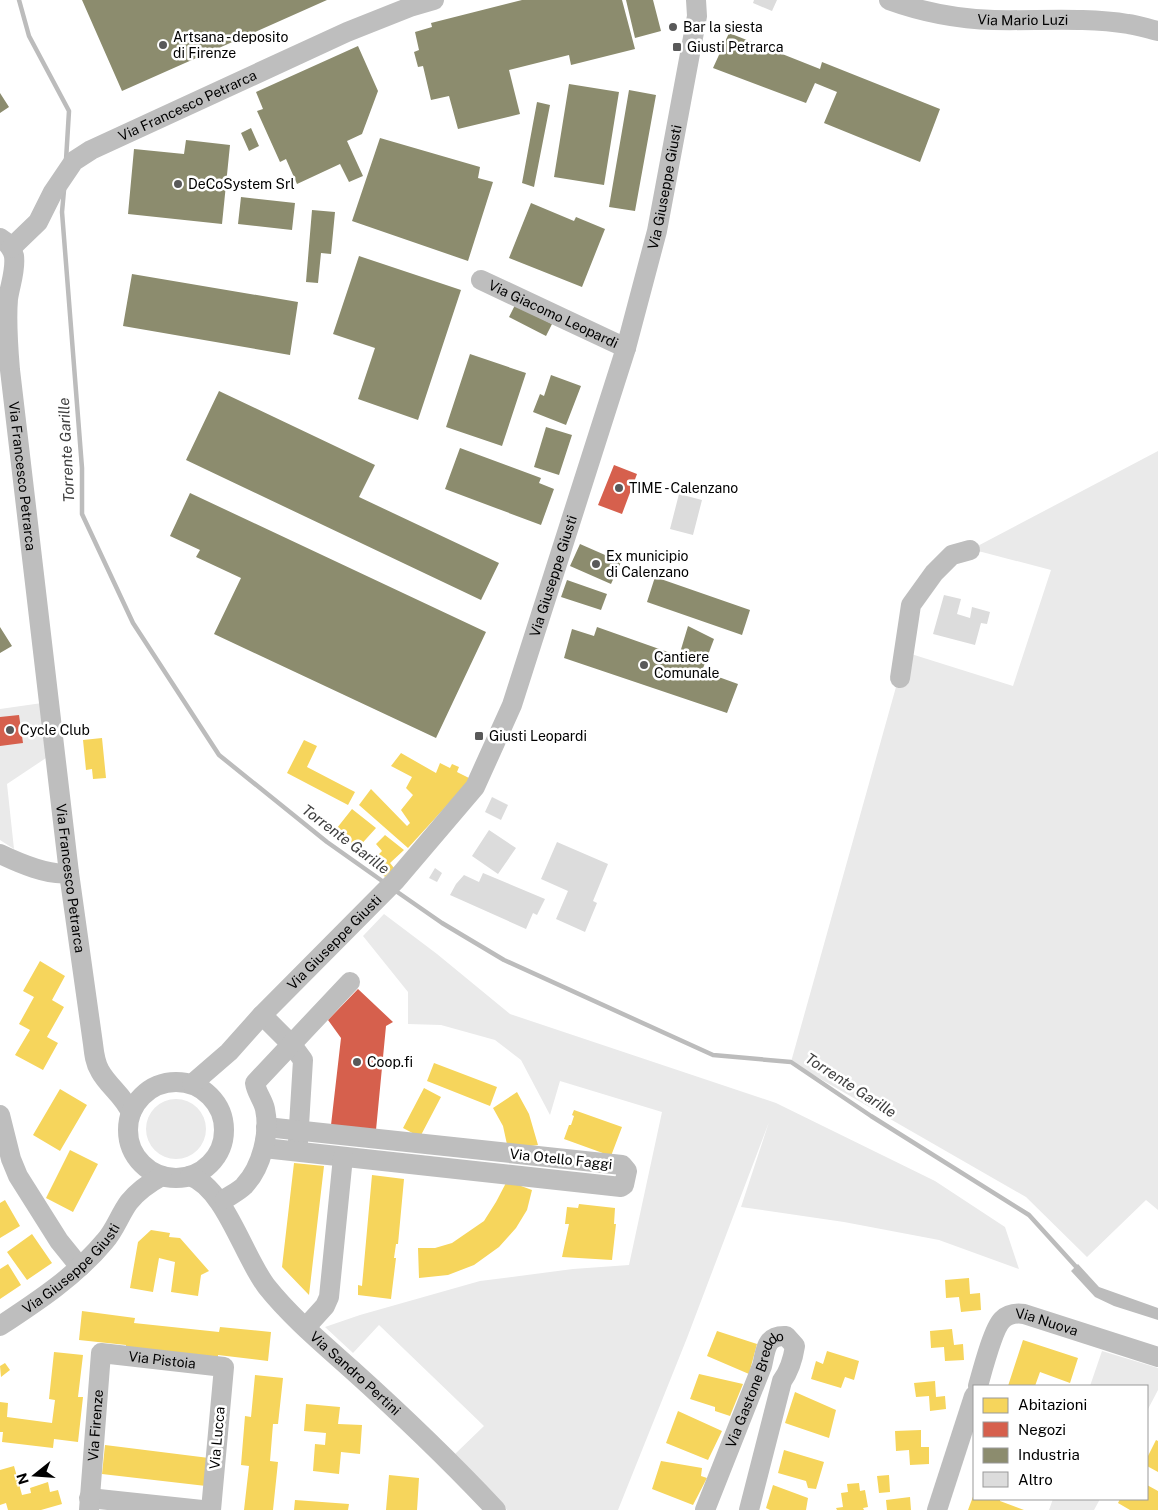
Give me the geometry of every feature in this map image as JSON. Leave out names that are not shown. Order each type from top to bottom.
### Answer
[{"type":"street","name":"Via Francesco Petrarca","points":[[131,1113],[128,1104],[100,1072],[93,1044],[69,874],[10,370],[7,334],[8,300],[14,256],[5,243],[38,222],[53,192],[74,162],[91,150],[347,32],[410,7],[434,0]]},
{"type":"street","name":"Via Mario Luzi","points":[[889,0],[905,6],[948,15],[992,20],[1076,20],[1128,24],[1158,31]]},
{"type":"street","name":"Via Giuseppe Giusti","points":[[192,1084],[229,1052],[262,1015],[395,881],[475,787],[512,705],[626,348],[657,231],[698,3]]},
{"type":"street","name":"Via Giacomo Leopardi","points":[[481,280],[626,348]]},
{"type":"street","points":[[900,678],[911,605],[934,573],[952,555],[970,550]]},
{"type":"street","points":[[0,854],[26,865],[60,875],[69,874]]},
{"type":"street","points":[[225,1199],[244,1186],[254,1172],[264,1148],[266,1127],[264,1106],[255,1083],[350,982]]},
{"type":"street","points":[[262,1015],[292,1044],[303,1060],[300,1130],[297,1152]]},
{"type":"street","name":"Via Giuseppe Giusti","points":[[215,1101],[229,1052]]},
{"type":"street","points":[[108,1081],[136,1089],[172,1082],[192,1084],[205,1091],[215,1101],[223,1118],[224,1137],[217,1155],[201,1171],[190,1176],[176,1178],[162,1176],[144,1166],[137,1158]]},
{"type":"street","name":"Via Giuseppe Giusti","points":[[132,1199],[138,1169],[137,1158],[128,1136],[128,1124],[131,1113],[142,1095],[153,1087]]},
{"type":"street","points":[[0,1115],[6,1163],[18,1176],[59,1241],[80,1267]]},
{"type":"street","name":"Via Otello Faggi","points":[[264,1148],[343,1157],[389,1151],[622,1165],[627,1171],[624,1185],[621,1187],[389,1151],[300,1130],[266,1127]]},
{"type":"street","name":"Via Sandro Pertini","points":[[217,1155],[218,1177],[232,1224]]},
{"type":"street","points":[[306,1327],[325,1306],[328,1297],[343,1157]]},
{"type":"street","name":"Via Giuseppe Giusti","points":[[0,1326],[55,1290],[80,1267],[106,1240],[132,1199],[162,1176]]},
{"type":"street","name":"Via Sandro Pertini","points":[[190,1176],[199,1179],[212,1191],[262,1281],[274,1296],[448,1460],[496,1510]]},
{"type":"street","name":"Via Nuova","points":[[978,1385],[996,1331],[1002,1320],[1015,1313],[1024,1314],[1158,1357]]},
{"type":"street","name":"Via Gastone Breddo","points":[[704,1510],[762,1366],[767,1344],[772,1338],[779,1335],[786,1336],[795,1346],[794,1356],[790,1370],[782,1381],[749,1510]]},
{"type":"street","name":"Via Pistoia","points":[[101,1353],[224,1367]]},
{"type":"street","name":"Via Firenze","points":[[87,1506],[101,1353]]},
{"type":"street","name":"Via Lucca","points":[[210,1510],[224,1367]]},
{"type":"street","points":[[936,1510],[973,1399]]},
{"type":"street","points":[[87,1506],[202,1510]]},
{"type":"shaded area","points":[[1158,451],[1158,1210],[1146,1200],[1087,1257],[1026,1197],[791,1062],[903,662],[908,653],[1013,686],[1051,570],[970,550]]},
{"type":"shaded area","points":[[42,703],[49,756],[7,784],[14,849],[0,840],[0,709]]},
{"type":"shaded area","points":[[384,914],[437,954],[510,1014],[776,1103],[935,1181],[1005,1227],[1019,1269],[939,1240],[844,1222],[741,1207],[769,1122],[687,1338],[618,1510],[507,1510],[455,1454],[484,1426],[379,1325],[353,1353],[325,1327],[360,1315],[480,1281],[573,1269],[629,1265],[662,1112],[560,1081],[550,1115],[521,1060],[495,1040],[441,1025],[408,1024],[408,992],[363,936]]},
{"type":"shaded area","points":[[170,1099],[182,1099],[193,1104],[201,1112],[206,1123],[204,1141],[193,1154],[182,1159],[170,1159],[159,1154],[151,1146],[146,1135],[146,1123],[151,1112],[159,1104]]},
{"type":"shaded area","points":[[1078,1264],[1099,1287],[1158,1308],[1158,1320],[1114,1306],[1095,1297],[1071,1271]]},
{"type":"shaded area","points":[[1102,1351],[1158,1368],[1158,1390],[1148,1409],[1148,1385],[1090,1385]]},
{"type":"shaded area","points":[[1053,1500],[1099,1500],[1094,1510],[1049,1510]]},
{"type":"building: Abitazioni","points":[[102,738],[106,778],[93,779],[92,769],[86,770],[83,740]]},
{"type":"building: Abitazioni","points":[[304,740],[317,746],[307,767],[355,792],[348,805],[287,773]]},
{"type":"building: Abitazioni","points":[[401,753],[436,773],[440,763],[450,768],[452,764],[459,767],[457,772],[471,779],[408,848],[359,805],[371,789],[407,826],[410,823],[401,810],[413,795],[406,788],[412,777],[391,766]]},
{"type":"building: Abitazioni","points":[[352,809],[376,828],[357,849],[337,828]]},
{"type":"building: Abitazioni","points":[[385,835],[404,850],[390,863],[394,868],[385,877],[371,862],[382,851],[376,844]]},
{"type":"building: Abitazioni","points":[[40,961],[65,976],[52,1000],[64,1007],[47,1037],[58,1043],[43,1070],[15,1055],[30,1030],[19,1024],[34,997],[23,991]]},
{"type":"building: Abitazioni","points":[[434,1063],[497,1087],[490,1106],[427,1081]]},
{"type":"building: Abitazioni","points":[[424,1088],[441,1097],[420,1137],[403,1128]]},
{"type":"building: Abitazioni","points":[[60,1089],[87,1105],[60,1151],[33,1135]]},
{"type":"building: Abitazioni","points":[[517,1092],[529,1114],[538,1145],[508,1149],[503,1126],[493,1108]]},
{"type":"building: Abitazioni","points":[[574,1110],[622,1127],[611,1156],[564,1139],[569,1125],[571,1125]]},
{"type":"building: Abitazioni","points":[[70,1150],[98,1164],[73,1212],[46,1198]]},
{"type":"building: Abitazioni","points":[[294,1163],[324,1166],[309,1295],[282,1267]]},
{"type":"building: Abitazioni","points":[[372,1175],[404,1179],[391,1299],[358,1295],[358,1285],[362,1286]]},
{"type":"building: Abitazioni","points":[[507,1181],[532,1190],[527,1210],[516,1228],[499,1247],[474,1265],[448,1275],[419,1278],[418,1248],[435,1248],[452,1243],[484,1221]]},
{"type":"building: Abitazioni","points":[[5,1200],[20,1226],[0,1238],[0,1203]]},
{"type":"building: Abitazioni","points":[[579,1204],[615,1208],[614,1224],[616,1224],[612,1260],[562,1257],[569,1224],[565,1224],[567,1207],[578,1208]]},
{"type":"building: Abitazioni","points":[[151,1230],[170,1233],[169,1237],[180,1238],[209,1271],[201,1275],[198,1296],[171,1292],[175,1262],[159,1258],[153,1292],[130,1288],[138,1242]]},
{"type":"building: Abitazioni","points":[[32,1234],[52,1263],[27,1280],[7,1252]]},
{"type":"building: Abitazioni","points":[[8,1264],[21,1285],[0,1299],[0,1269]]},
{"type":"building: Abitazioni","points":[[969,1278],[970,1294],[980,1293],[981,1310],[961,1312],[959,1297],[946,1298],[945,1280]]},
{"type":"building: Abitazioni","points":[[82,1311],[135,1318],[134,1323],[219,1332],[220,1327],[271,1332],[268,1361],[218,1355],[218,1360],[126,1350],[126,1345],[79,1340]]},
{"type":"building: Abitazioni","points":[[952,1329],[954,1345],[963,1344],[964,1360],[945,1361],[944,1347],[931,1348],[930,1331]]},
{"type":"building: Abitazioni","points":[[717,1331],[757,1344],[749,1374],[707,1356]]},
{"type":"building: Abitazioni","points":[[1023,1340],[1078,1358],[1070,1383],[1040,1372],[1035,1385],[1008,1385]]},
{"type":"building: Abitazioni","points":[[827,1351],[859,1361],[854,1380],[845,1377],[841,1388],[811,1379],[816,1361],[823,1364]]},
{"type":"building: Abitazioni","points":[[54,1352],[83,1355],[78,1397],[83,1397],[78,1442],[54,1439],[53,1448],[2,1442],[0,1402],[8,1403],[7,1417],[52,1423],[55,1400],[49,1399]]},
{"type":"building: Abitazioni","points":[[5,1363],[10,1370],[1,1377],[0,1366]]},
{"type":"building: Abitazioni","points":[[699,1374],[743,1384],[730,1416],[715,1411],[715,1407],[690,1399]]},
{"type":"building: Abitazioni","points":[[255,1375],[283,1378],[278,1424],[273,1424],[270,1461],[278,1462],[273,1510],[244,1510],[249,1466],[241,1465],[245,1416],[251,1417]]},
{"type":"building: Abitazioni","points":[[935,1381],[936,1397],[945,1396],[946,1409],[930,1411],[929,1396],[916,1397],[914,1383]]},
{"type":"building: Abitazioni","points":[[795,1392],[836,1410],[829,1438],[785,1423]]},
{"type":"building: Abitazioni","points":[[306,1404],[340,1407],[338,1424],[362,1425],[360,1454],[341,1452],[339,1474],[313,1471],[315,1444],[325,1445],[326,1433],[304,1431]]},
{"type":"building: Abitazioni","points":[[678,1411],[722,1431],[708,1460],[666,1443]]},
{"type":"building: Abitazioni","points":[[921,1430],[921,1447],[929,1447],[929,1464],[910,1465],[909,1450],[896,1451],[895,1431]]},
{"type":"building: Abitazioni","points":[[1156,1440],[1158,1441],[1158,1472],[1148,1467],[1148,1456]]},
{"type":"building: Abitazioni","points":[[105,1445],[209,1458],[206,1486],[102,1474]]},
{"type":"building: Abitazioni","points":[[784,1450],[824,1462],[816,1489],[808,1488],[806,1481],[778,1473]]},
{"type":"building: Abitazioni","points":[[661,1461],[702,1468],[701,1476],[707,1478],[693,1505],[652,1489]]},
{"type":"building: Abitazioni","points":[[14,1466],[22,1495],[31,1493],[30,1488],[48,1482],[50,1492],[58,1490],[62,1504],[41,1510],[8,1510],[6,1503],[0,1505],[0,1470]]},
{"type":"building: Abitazioni","points":[[389,1475],[419,1478],[417,1510],[386,1510]]},
{"type":"building: Abitazioni","points":[[889,1475],[890,1492],[879,1493],[877,1476]]},
{"type":"building: Abitazioni","points":[[859,1483],[860,1491],[865,1490],[868,1507],[863,1508],[864,1510],[837,1510],[836,1508],[843,1507],[841,1493],[848,1492],[847,1484]]},
{"type":"building: Abitazioni","points":[[773,1485],[808,1498],[806,1510],[770,1510],[766,1508]]},
{"type":"building: Abitazioni","points":[[1148,1486],[1158,1491],[1158,1510],[1130,1510],[1118,1503],[1120,1500],[1148,1500]]},
{"type":"building: Abitazioni","points":[[910,1497],[911,1510],[887,1510],[886,1500]]},
{"type":"building: Abitazioni","points":[[973,1497],[973,1500],[1000,1500],[1024,1510],[968,1510]]},
{"type":"building: Abitazioni","points":[[295,1500],[349,1504],[348,1510],[294,1510]]},
{"type":"building: Negozi","points":[[614,465],[637,474],[622,514],[598,505]]},
{"type":"building: Negozi","name":"Cycle Club","points":[[19,715],[23,743],[0,746],[0,717]]},
{"type":"building: Negozi","points":[[358,989],[393,1022],[386,1026],[376,1130],[331,1125],[341,1038],[328,1020]]},
{"type":"building: Industria","name":"Artsana - deposito di Firenze","points":[[82,0],[327,0],[122,91]]},
{"type":"building: Industria","points":[[522,0],[622,0],[635,49],[571,65],[569,55],[509,70],[520,114],[458,129],[449,96],[431,100],[423,66],[418,67],[414,52],[419,50],[415,32],[432,27],[431,23]]},
{"type":"building: Industria","points":[[626,0],[653,0],[661,31],[635,38]]},
{"type":"building: Industria","points":[[729,33],[820,69],[822,62],[940,109],[920,162],[824,123],[837,92],[815,83],[806,103],[713,68]]},
{"type":"building: Industria","points":[[358,46],[378,91],[362,134],[347,141],[363,176],[349,182],[340,164],[297,184],[286,159],[280,162],[257,111],[263,109],[256,92]]},
{"type":"building: Industria","points":[[569,84],[619,92],[604,185],[554,177]]},
{"type":"building: Industria","points":[[629,90],[656,95],[635,211],[609,207]]},
{"type":"building: Industria","points":[[0,93],[9,107],[0,113]]},
{"type":"building: Industria","points":[[537,102],[550,105],[534,187],[522,183]]},
{"type":"building: Industria","points":[[251,128],[259,146],[249,151],[241,133]]},
{"type":"building: Industria","points":[[380,138],[480,167],[478,178],[493,182],[468,261],[352,221]]},
{"type":"building: Industria","name":"DeCoSystem Srl","points":[[186,140],[230,145],[222,224],[128,214],[134,149],[184,154]]},
{"type":"building: Industria","points":[[241,197],[295,203],[292,230],[238,224]]},
{"type":"building: Industria","points":[[531,203],[574,221],[576,217],[605,229],[582,287],[509,258]]},
{"type":"building: Industria","points":[[312,210],[335,212],[331,254],[321,253],[318,283],[306,282]]},
{"type":"building: Industria","points":[[359,256],[461,290],[418,420],[358,399],[375,348],[333,334]]},
{"type":"building: Industria","points":[[132,274],[298,302],[290,355],[123,326]]},
{"type":"building: Industria","points":[[515,305],[552,324],[546,336],[509,317]]},
{"type":"building: Industria","points":[[470,354],[526,373],[502,446],[446,427]]},
{"type":"building: Industria","points":[[551,375],[581,386],[566,425],[533,412],[540,394],[544,396]]},
{"type":"building: Industria","points":[[219,391],[375,465],[359,497],[499,563],[481,600],[186,460]]},
{"type":"building: Industria","points":[[546,427],[572,435],[559,475],[534,467]]},
{"type":"building: Industria","points":[[460,448],[541,478],[539,483],[554,489],[541,525],[445,489]]},
{"type":"building: Industria","points":[[190,493],[486,632],[436,738],[214,634],[241,578],[196,557],[200,550],[170,536]]},
{"type":"building: Industria","name":"Ex municipio di Calenzano","points":[[580,544],[621,562],[611,584],[570,566]]},
{"type":"building: Industria","name":"Cantiere Comunale","points":[[655,577],[750,610],[742,635],[647,602]]},
{"type":"building: Industria","points":[[567,580],[607,594],[601,610],[561,597]]},
{"type":"building: Industria","name":"Cantiere Comunale","points":[[688,626],[714,639],[702,671],[738,684],[727,713],[564,658],[572,629],[594,636],[597,627],[679,656]]},
{"type":"building: Industria","points":[[0,627],[12,646],[0,653]]},
{"type":"building: Altro","points":[[754,0],[777,0],[772,11],[753,3]]},
{"type":"building: Altro","points":[[679,494],[702,500],[693,535],[670,529]]},
{"type":"building: Altro","points":[[944,595],[961,599],[957,614],[970,618],[972,607],[990,612],[987,624],[981,623],[975,645],[933,634]]},
{"type":"building: Altro","points":[[492,797],[508,805],[501,820],[485,812]]},
{"type":"building: Altro","points":[[489,830],[516,848],[498,874],[472,856]]},
{"type":"building: Altro","points":[[557,842],[608,864],[593,901],[597,903],[585,932],[556,919],[568,891],[541,879]]},
{"type":"building: Altro","points":[[435,868],[442,873],[437,882],[429,878]]},
{"type":"building: Altro","points":[[483,873],[545,899],[537,915],[533,913],[526,929],[450,895],[464,875],[479,882]]},
{"type":"waterway","name":"Torrente Garille","points":[[19,0],[29,36],[69,111],[66,160]]},
{"type":"waterway","name":"Torrente Garille","points":[[64,190],[62,212],[82,468],[82,514],[133,623],[219,755],[327,842],[385,883]]},
{"type":"waterway","name":"Torrente Garille","points":[[393,889],[442,923],[504,960],[713,1055],[791,1062],[871,1116],[1029,1215],[1079,1270]]},
{"type":"place","name":"Bar la siesta","points":[[673,27]]},
{"type":"place","name":"Artsana - deposito di Firenze","points":[[163,45]]},
{"type":"place","name":"Giusti Petrarca","points":[[677,47]]},
{"type":"place","name":"DeCoSystem Srl","points":[[178,184]]},
{"type":"place","name":"TIME - Calenzano","points":[[619,488]]},
{"type":"place","name":"Ex municipio di Calenzano","points":[[596,564]]},
{"type":"place","name":"Cantiere Comunale","points":[[644,665]]},
{"type":"place","name":"Cycle Club","points":[[10,730]]},
{"type":"place","name":"Giusti Leopardi","points":[[479,736]]},
{"type":"place","name":"Coop.fi","points":[[357,1062]]}]
